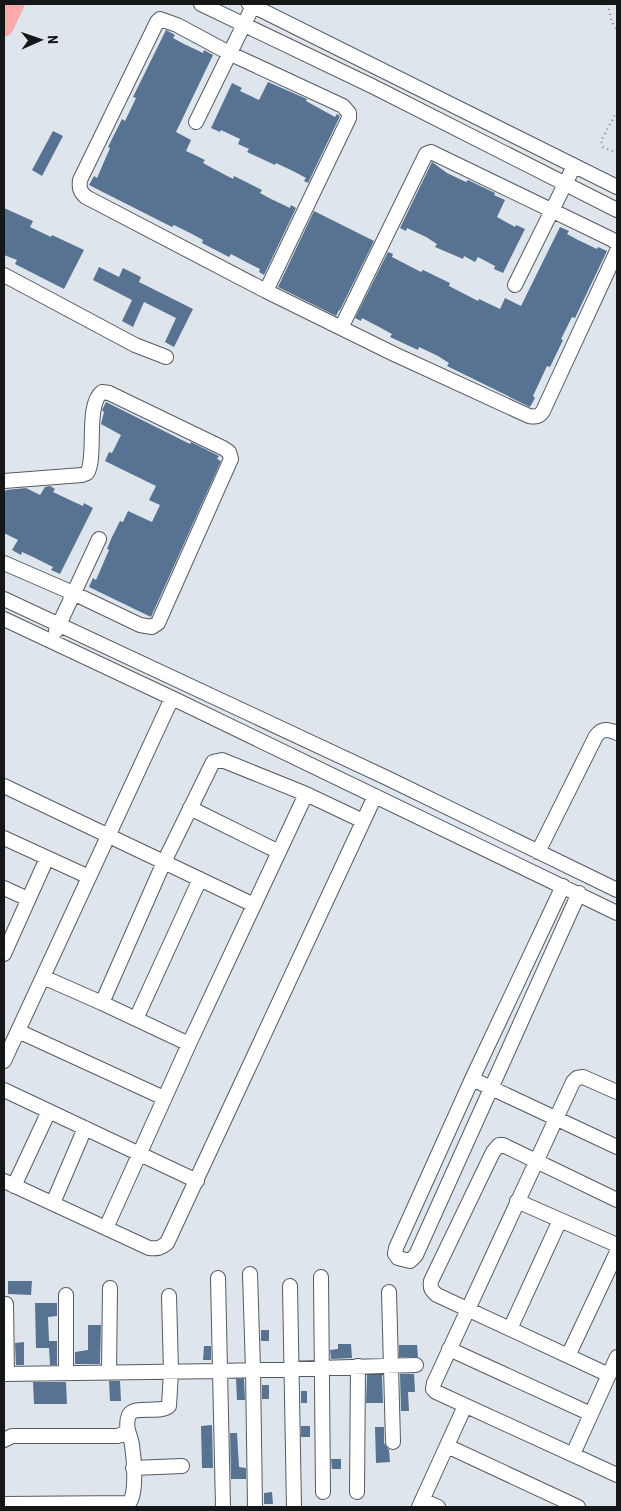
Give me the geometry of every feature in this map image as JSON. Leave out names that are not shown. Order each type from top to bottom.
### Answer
[{"type":"main road","points":[[4,27],[16,4]]},
{"type":"street","points":[[201,4],[372,86],[617,210]]},
{"type":"street","points":[[196,122],[245,25],[251,5],[617,187]]},
{"type":"street","points":[[266,291],[349,118],[348,109],[160,19],[80,180],[79,188],[86,197],[266,291],[511,408],[536,417],[540,416],[544,411],[617,251]]},
{"type":"street","points":[[341,328],[426,154],[431,152],[552,209],[617,243]]},
{"type":"street","points":[[515,286],[574,166]]},
{"type":"street","points":[[4,275],[135,345],[166,357]]},
{"type":"street","points":[[4,481],[82,475],[87,473],[90,465],[90,436],[96,399],[102,392],[109,393],[229,452],[231,459],[158,623],[152,627],[140,625],[4,563]]},
{"type":"street","points":[[51,641],[98,538]]},
{"type":"street","points":[[4,598],[538,852],[616,886]]},
{"type":"street","points":[[4,619],[617,913]]},
{"type":"street","points":[[4,1061],[172,698]]},
{"type":"street","points":[[538,852],[596,736],[604,729],[617,733]]},
{"type":"street","points":[[102,1003],[164,862],[209,767],[217,760],[222,760],[306,794],[363,820]]},
{"type":"street","points":[[4,786],[254,905]]},
{"type":"street","points":[[106,1228],[188,1044],[306,794]]},
{"type":"street","points":[[49,1112],[9,1184],[149,1248],[162,1248],[171,1237],[374,796]]},
{"type":"street","points":[[190,808],[279,852]]},
{"type":"street","points":[[4,838],[89,877]]},
{"type":"street","points":[[4,954],[47,858]]},
{"type":"street","points":[[136,1019],[200,879]]},
{"type":"street","points":[[563,886],[472,1079],[396,1248],[395,1254],[403,1261],[410,1261],[416,1255],[579,894]]},
{"type":"street","points":[[4,888],[28,900]]},
{"type":"street","points":[[43,977],[188,1044]]},
{"type":"street","points":[[18,1031],[164,1098]]},
{"type":"street","points":[[617,1092],[583,1077],[577,1078],[573,1082],[449,1350],[433,1389],[465,1406],[617,1473]]},
{"type":"street","points":[[472,1079],[617,1147]]},
{"type":"street","points":[[4,1090],[197,1181]]},
{"type":"street","points":[[52,1203],[85,1128]]},
{"type":"street","points":[[609,1375],[432,1291],[431,1281],[496,1147],[503,1146],[617,1200]]},
{"type":"street","points":[[518,1202],[617,1245]]},
{"type":"street","points":[[510,1329],[560,1220]]},
{"type":"street","points":[[568,1356],[617,1252]]},
{"type":"street","points":[[250,1274],[255,1507]]},
{"type":"street","points":[[320,1277],[323,1492]]},
{"type":"street","points":[[218,1278],[223,1507]]},
{"type":"street","points":[[290,1286],[294,1507]]},
{"type":"street","points":[[109,1372],[110,1288]]},
{"type":"street","points":[[389,1292],[393,1442]]},
{"type":"street","points":[[66,1295],[66,1373]]},
{"type":"street","points":[[4,1504],[129,1503],[134,1494],[133,1446],[127,1432],[129,1415],[132,1412],[166,1409],[169,1406],[171,1371],[169,1296]]},
{"type":"street","points":[[6,1304],[5,1374],[220,1371],[416,1365]]},
{"type":"street","points":[[449,1350],[591,1414]]},
{"type":"street","points":[[573,1454],[617,1357]]},
{"type":"street","points":[[357,1492],[358,1366]]},
{"type":"street","points":[[438,1507],[420,1503],[465,1406]]},
{"type":"street","points":[[4,1440],[12,1436],[118,1436],[127,1432]]},
{"type":"street","points":[[446,1446],[578,1507]]},
{"type":"street","points":[[133,1468],[182,1466]]},
{"type":"path","points":[[608,4],[611,20],[617,31]]},
{"type":"path","points":[[617,111],[602,141],[603,147],[617,152]]},
{"type":"building","points":[[166,30],[175,35],[173,38],[184,44],[203,53],[204,50],[213,55],[176,132],[191,140],[186,151],[205,160],[203,163],[233,179],[234,176],[262,190],[260,193],[271,199],[290,208],[291,205],[296,208],[264,275],[259,272],[260,269],[231,254],[229,257],[202,243],[203,240],[192,234],[174,225],[172,227],[89,185],[94,176],[97,178],[110,148],[108,147],[122,119],[125,121],[136,98],[133,97]]},
{"type":"building","points":[[268,82],[307,99],[306,101],[335,117],[337,114],[340,116],[308,183],[304,181],[306,178],[295,172],[247,152],[249,149],[238,144],[240,139],[221,130],[220,132],[211,128],[232,83],[242,88],[240,91],[259,100]]},
{"type":"building","points":[[53,131],[63,136],[42,176],[32,170]]},
{"type":"building","points":[[432,162],[447,173],[466,182],[468,180],[505,200],[497,217],[515,227],[516,225],[525,229],[503,273],[494,269],[495,266],[478,257],[475,262],[464,256],[463,259],[435,247],[437,244],[426,237],[407,228],[406,231],[400,228]]},
{"type":"building","points":[[4,208],[33,221],[30,227],[84,250],[64,289],[15,264],[17,260],[4,255]]},
{"type":"building","points":[[314,211],[374,241],[336,316],[278,287]]},
{"type":"building","points":[[560,227],[569,231],[567,234],[578,240],[597,249],[598,247],[607,251],[575,318],[572,317],[561,339],[563,340],[550,367],[547,366],[530,407],[447,366],[449,363],[438,356],[419,347],[418,350],[390,337],[392,334],[362,318],[361,321],[355,318],[388,252],[393,254],[392,257],[421,272],[423,270],[450,283],[449,286],[478,301],[479,299],[500,309],[505,298],[521,306]]},
{"type":"building","points":[[99,267],[119,277],[123,268],[141,277],[139,282],[193,309],[174,347],[165,342],[176,318],[144,302],[133,327],[122,321],[132,300],[93,280]]},
{"type":"building","points":[[106,402],[190,444],[191,442],[219,456],[217,459],[221,461],[151,617],[89,587],[93,578],[96,580],[109,550],[107,549],[111,539],[120,521],[123,522],[128,511],[152,522],[160,505],[149,500],[156,486],[105,461],[109,452],[112,453],[121,435],[101,424],[104,412],[102,410]]},
{"type":"building","points":[[50,486],[55,489],[53,492],[83,506],[84,503],[93,508],[60,574],[51,570],[53,567],[33,557],[22,552],[21,555],[12,550],[18,540],[4,533],[4,494],[6,490],[26,488],[40,495],[45,487]]},
{"type":"building","points":[[8,1281],[32,1281],[31,1295],[8,1294]]},
{"type":"building","points":[[35,1303],[57,1303],[57,1316],[48,1317],[49,1341],[57,1341],[57,1365],[50,1365],[49,1348],[36,1348]]},
{"type":"building","points":[[88,1325],[101,1325],[100,1364],[75,1364],[75,1352],[88,1350]]},
{"type":"building","points":[[261,1330],[269,1330],[269,1341],[261,1341]]},
{"type":"building","points":[[24,1342],[24,1365],[16,1365],[15,1343]]},
{"type":"building","points":[[338,1344],[351,1344],[352,1358],[331,1359],[330,1350],[338,1349]]},
{"type":"building","points":[[399,1345],[417,1345],[418,1357],[399,1357]]},
{"type":"building","points":[[204,1346],[211,1346],[211,1360],[203,1360]]},
{"type":"building","points":[[400,1374],[414,1374],[415,1392],[408,1392],[409,1411],[401,1411]]},
{"type":"building","points":[[367,1375],[382,1375],[383,1403],[366,1403]]},
{"type":"building","points":[[236,1379],[244,1379],[245,1400],[237,1400]]},
{"type":"building","points":[[109,1381],[120,1381],[121,1401],[110,1401]]},
{"type":"building","points":[[33,1382],[66,1382],[67,1404],[34,1404]]},
{"type":"building","points":[[262,1385],[269,1385],[269,1399],[262,1399]]},
{"type":"building","points":[[301,1391],[307,1391],[307,1403],[301,1403]]},
{"type":"building","points":[[212,1425],[213,1468],[202,1468],[201,1426]]},
{"type":"building","points":[[301,1426],[310,1426],[310,1437],[301,1437]]},
{"type":"building","points":[[375,1427],[384,1427],[384,1443],[389,1450],[390,1462],[376,1463]]},
{"type":"building","points":[[230,1433],[237,1433],[239,1467],[246,1468],[246,1479],[231,1479]]},
{"type":"building","points":[[331,1459],[341,1459],[341,1469],[332,1469]]},
{"type":"building","points":[[272,1492],[273,1504],[264,1504],[264,1493]]}]
